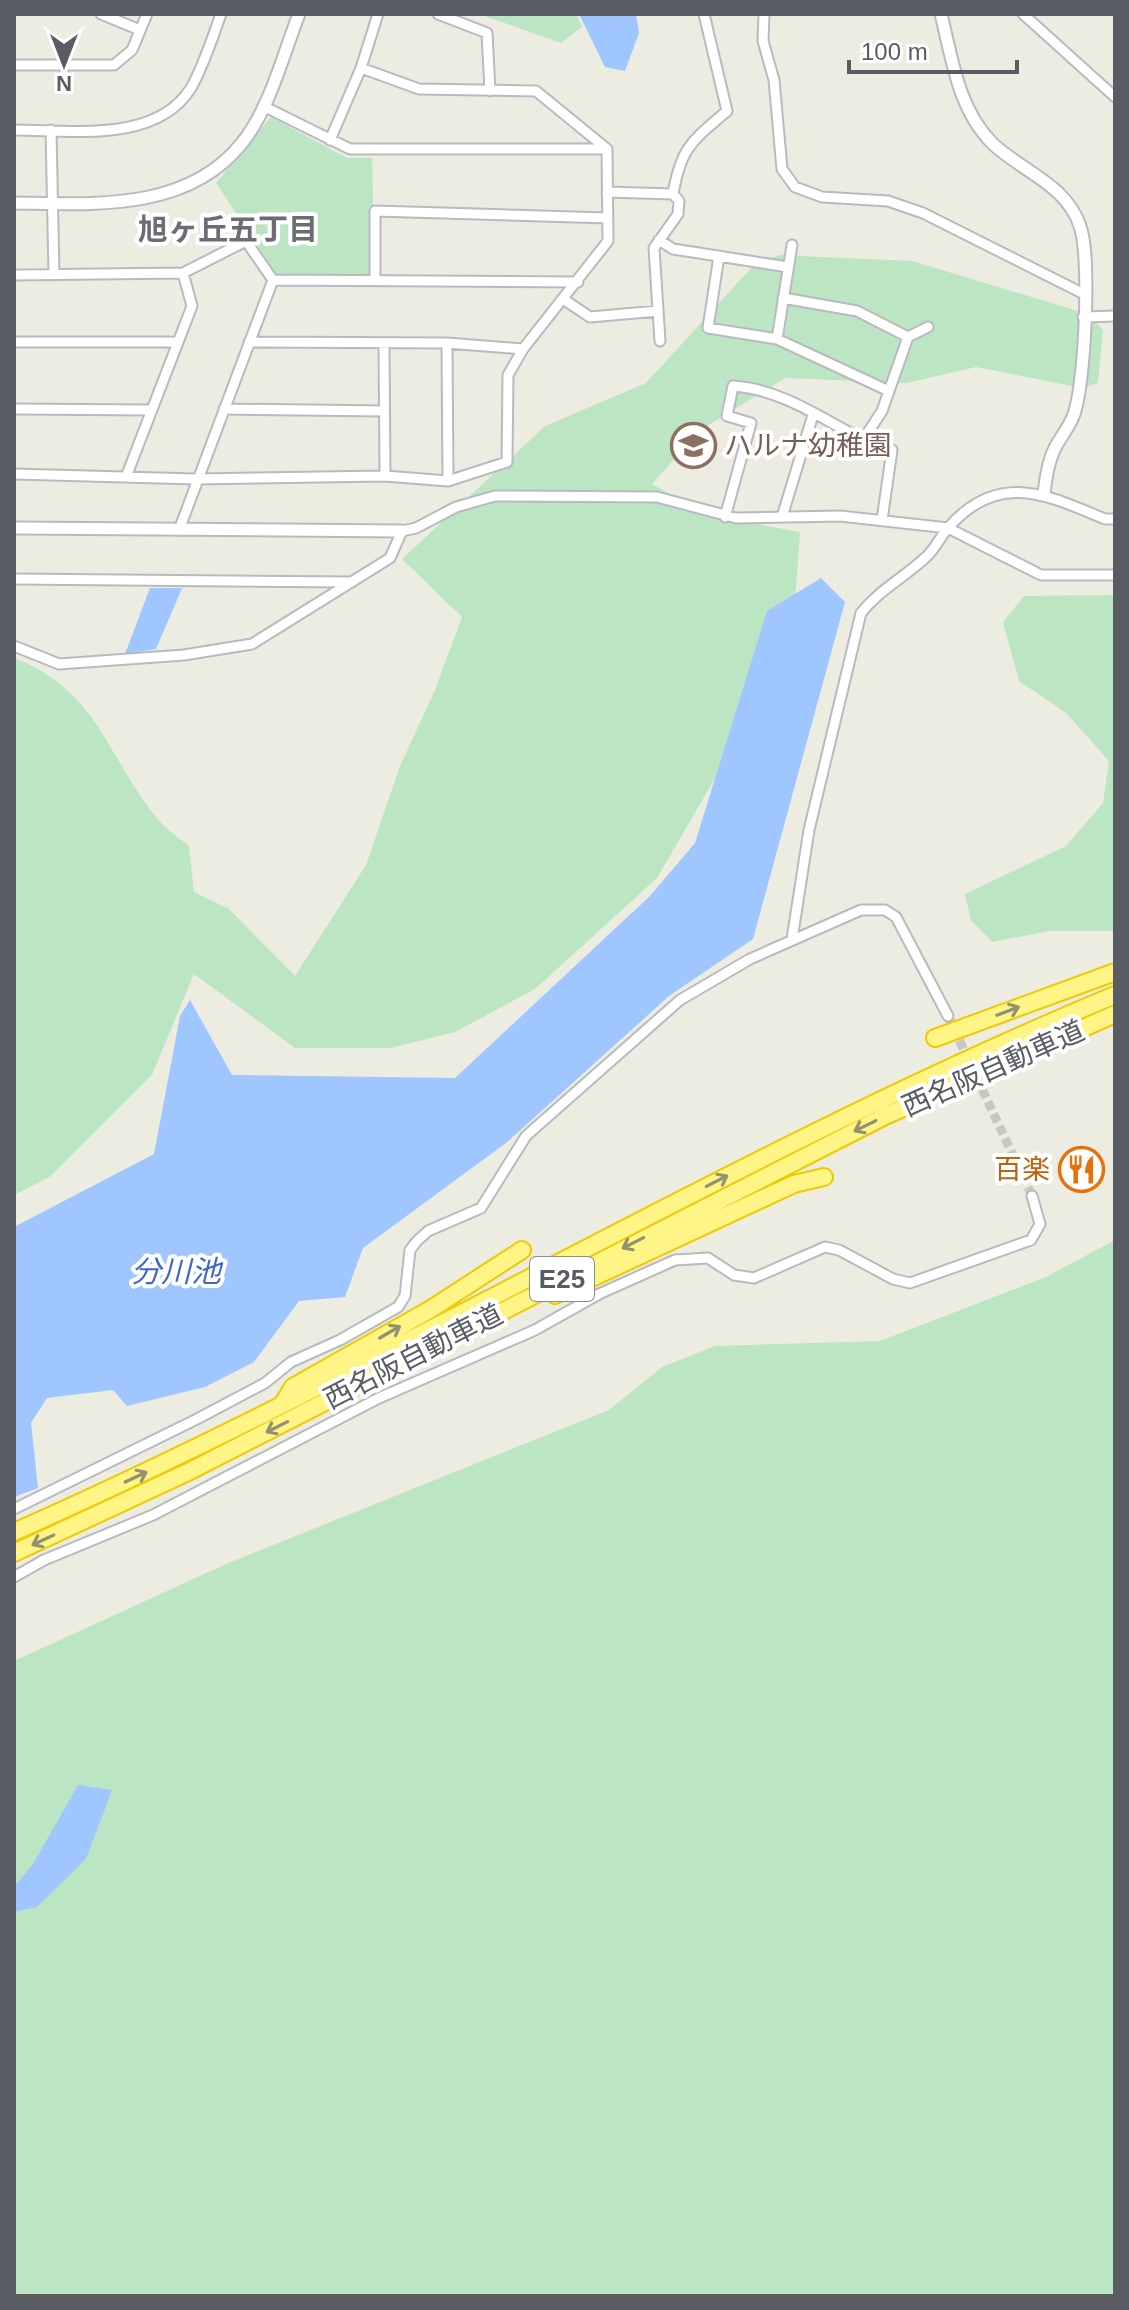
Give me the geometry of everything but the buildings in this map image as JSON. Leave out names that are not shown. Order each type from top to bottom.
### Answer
[{"type":"highway","points":[[935,1038],[1115,972]]},
{"type":"highway","name":"西名阪自動車道","points":[[14,1532],[281,1406],[803,1138],[1115,995]]},
{"type":"highway","name":"西名阪自動車道","points":[[14,1553],[201,1466],[885,1116],[1115,1014]]},
{"type":"highway","points":[[420,1353],[434,1355],[794,1184],[824,1177]]},
{"type":"highway","points":[[281,1406],[293,1387],[431,1309],[522,1250]]},
{"type":"street","points":[[101,14],[140,30]]},
{"type":"street","points":[[14,65],[114,65],[132,50],[147,14]]},
{"type":"street","points":[[14,130],[119,129],[147,122],[170,109],[190,89],[221,14]]},
{"type":"street","points":[[14,203],[119,203],[158,197],[193,182],[242,143],[263,106],[299,14]]},
{"type":"street","points":[[330,140],[361,68],[378,14]]},
{"type":"street","points":[[438,14],[487,33],[490,91]]},
{"type":"street","points":[[673,194],[679,159],[696,138],[727,111],[704,14]]},
{"type":"street","points":[[764,14],[763,41],[774,80],[782,169],[795,187],[822,197],[888,201],[923,213],[1084,294]]},
{"type":"street","points":[[941,14],[958,83],[980,127],[1007,155],[1053,188],[1069,205],[1080,225],[1084,247],[1084,294],[1078,398],[1070,424],[1051,456],[1044,493]]},
{"type":"street","points":[[1023,14],[1115,97]]},
{"type":"street","points":[[361,68],[419,89],[536,91],[607,149]]},
{"type":"street","points":[[263,106],[350,149],[607,149]]},
{"type":"street","points":[[51,130],[54,275]]},
{"type":"street","points":[[14,474],[196,479],[385,476],[448,481],[507,462],[506,382],[523,349],[608,241],[607,149]]},
{"type":"street","points":[[607,192],[673,194],[679,201],[678,214],[654,248],[660,341]]},
{"type":"street","points":[[375,278],[375,211],[608,218]]},
{"type":"street","points":[[659,240],[673,249],[788,267]]},
{"type":"street","points":[[14,275],[183,273],[246,241],[273,280]]},
{"type":"street","points":[[777,339],[792,245]]},
{"type":"street","points":[[719,256],[708,328],[777,339],[889,391]]},
{"type":"street","points":[[126,477],[175,342],[192,306],[183,273]]},
{"type":"street","points":[[273,280],[375,278],[578,282]]},
{"type":"street","points":[[179,530],[273,280]]},
{"type":"street","points":[[783,298],[857,311],[908,337]]},
{"type":"street","points":[[563,299],[590,317],[658,311]]},
{"type":"street","points":[[1083,317],[1115,316]]},
{"type":"street","points":[[725,517],[751,423],[727,416],[733,386],[760,388],[863,440],[882,411],[908,337],[928,327]]},
{"type":"street","points":[[14,342],[175,342]]},
{"type":"street","points":[[249,342],[447,343],[523,349]]},
{"type":"street","points":[[447,343],[448,481]]},
{"type":"street","points":[[384,344],[385,476]]},
{"type":"street","points":[[14,409],[149,410]]},
{"type":"street","points":[[224,409],[384,411]]},
{"type":"street","points":[[782,517],[813,415]]},
{"type":"street","points":[[882,520],[892,450]]},
{"type":"street","points":[[792,939],[809,830],[836,726],[855,629],[871,601],[924,560],[948,528],[968,511],[997,497],[1027,491],[1044,493],[1105,519],[1115,519]]},
{"type":"street","points":[[14,528],[402,531],[475,500],[515,494],[669,498],[725,517],[882,520],[948,528],[1041,575],[1115,575]]},
{"type":"street","points":[[14,646],[59,664],[184,655],[252,644],[390,558],[402,531]]},
{"type":"street","points":[[14,579],[356,582]]},
{"type":"street","points":[[14,1509],[197,1419],[265,1383],[291,1362],[340,1340],[398,1307],[405,1296],[410,1250],[428,1231],[481,1208],[514,1153],[543,1119],[680,1000],[792,939],[861,910],[885,910],[896,917],[948,1016]]},
{"type":"street","points":[[14,1577],[44,1560],[153,1515],[379,1398],[535,1330],[661,1265],[688,1257],[708,1258],[734,1275],[754,1278],[825,1247],[839,1250],[893,1279],[910,1283],[1031,1240],[1040,1224],[1032,1196]]},
{"type":"green space","points":[[479,14],[576,14],[582,27],[561,43]]},
{"type":"green space","points":[[271,117],[347,158],[372,158],[375,275],[277,275],[216,183]]},
{"type":"green space","points":[[779,255],[912,261],[1088,314],[1103,330],[1098,383],[1082,388],[976,367],[907,383],[785,378],[699,431],[652,484],[710,516],[800,532],[795,601],[758,697],[657,878],[535,989],[455,1032],[391,1048],[295,1048],[194,974],[152,1075],[51,1176],[14,1195],[14,658],[42,672],[82,706],[156,817],[189,846],[194,892],[229,909],[295,976],[366,865],[400,766],[435,690],[462,617],[402,559],[545,426],[646,383],[753,266]]},
{"type":"green space","points":[[1115,595],[1115,931],[1050,931],[992,942],[971,920],[965,894],[1066,846],[1103,803],[1109,761],[1066,713],[1019,681],[1003,622],[1024,596]]},
{"type":"green space","points":[[1115,1240],[1115,2296],[14,2296],[14,1661],[226,1564],[609,1410],[662,1367],[715,1346],[880,1341],[1046,1277]]},
{"type":"water","points":[[579,14],[636,14],[639,33],[625,71],[605,67]]},
{"type":"water","name":"分川池","points":[[821,578],[845,602],[753,939],[669,996],[506,1143],[363,1248],[345,1297],[299,1301],[254,1362],[205,1387],[127,1406],[113,1390],[47,1398],[31,1423],[38,1488],[14,1497],[14,1227],[154,1154],[180,1016],[190,1000],[232,1075],[455,1078],[650,896],[695,843],[767,611]]},
{"type":"water","points":[[150,588],[182,588],[156,649],[125,654]]},
{"type":"water","points":[[78,1785],[112,1790],[86,1859],[37,1907],[14,1912],[14,1887],[33,1864]]},
{"type":"tunnel","points":[[948,1016],[1032,1196]]},
{"type":"place","name":"ハルナ幼稚園","points":[[693,445]]},
{"type":"place","name":"百楽","points":[[1081,1169]]},
{"type":"district","name":"旭ヶ丘五丁目","points":[[228,230]]}]
